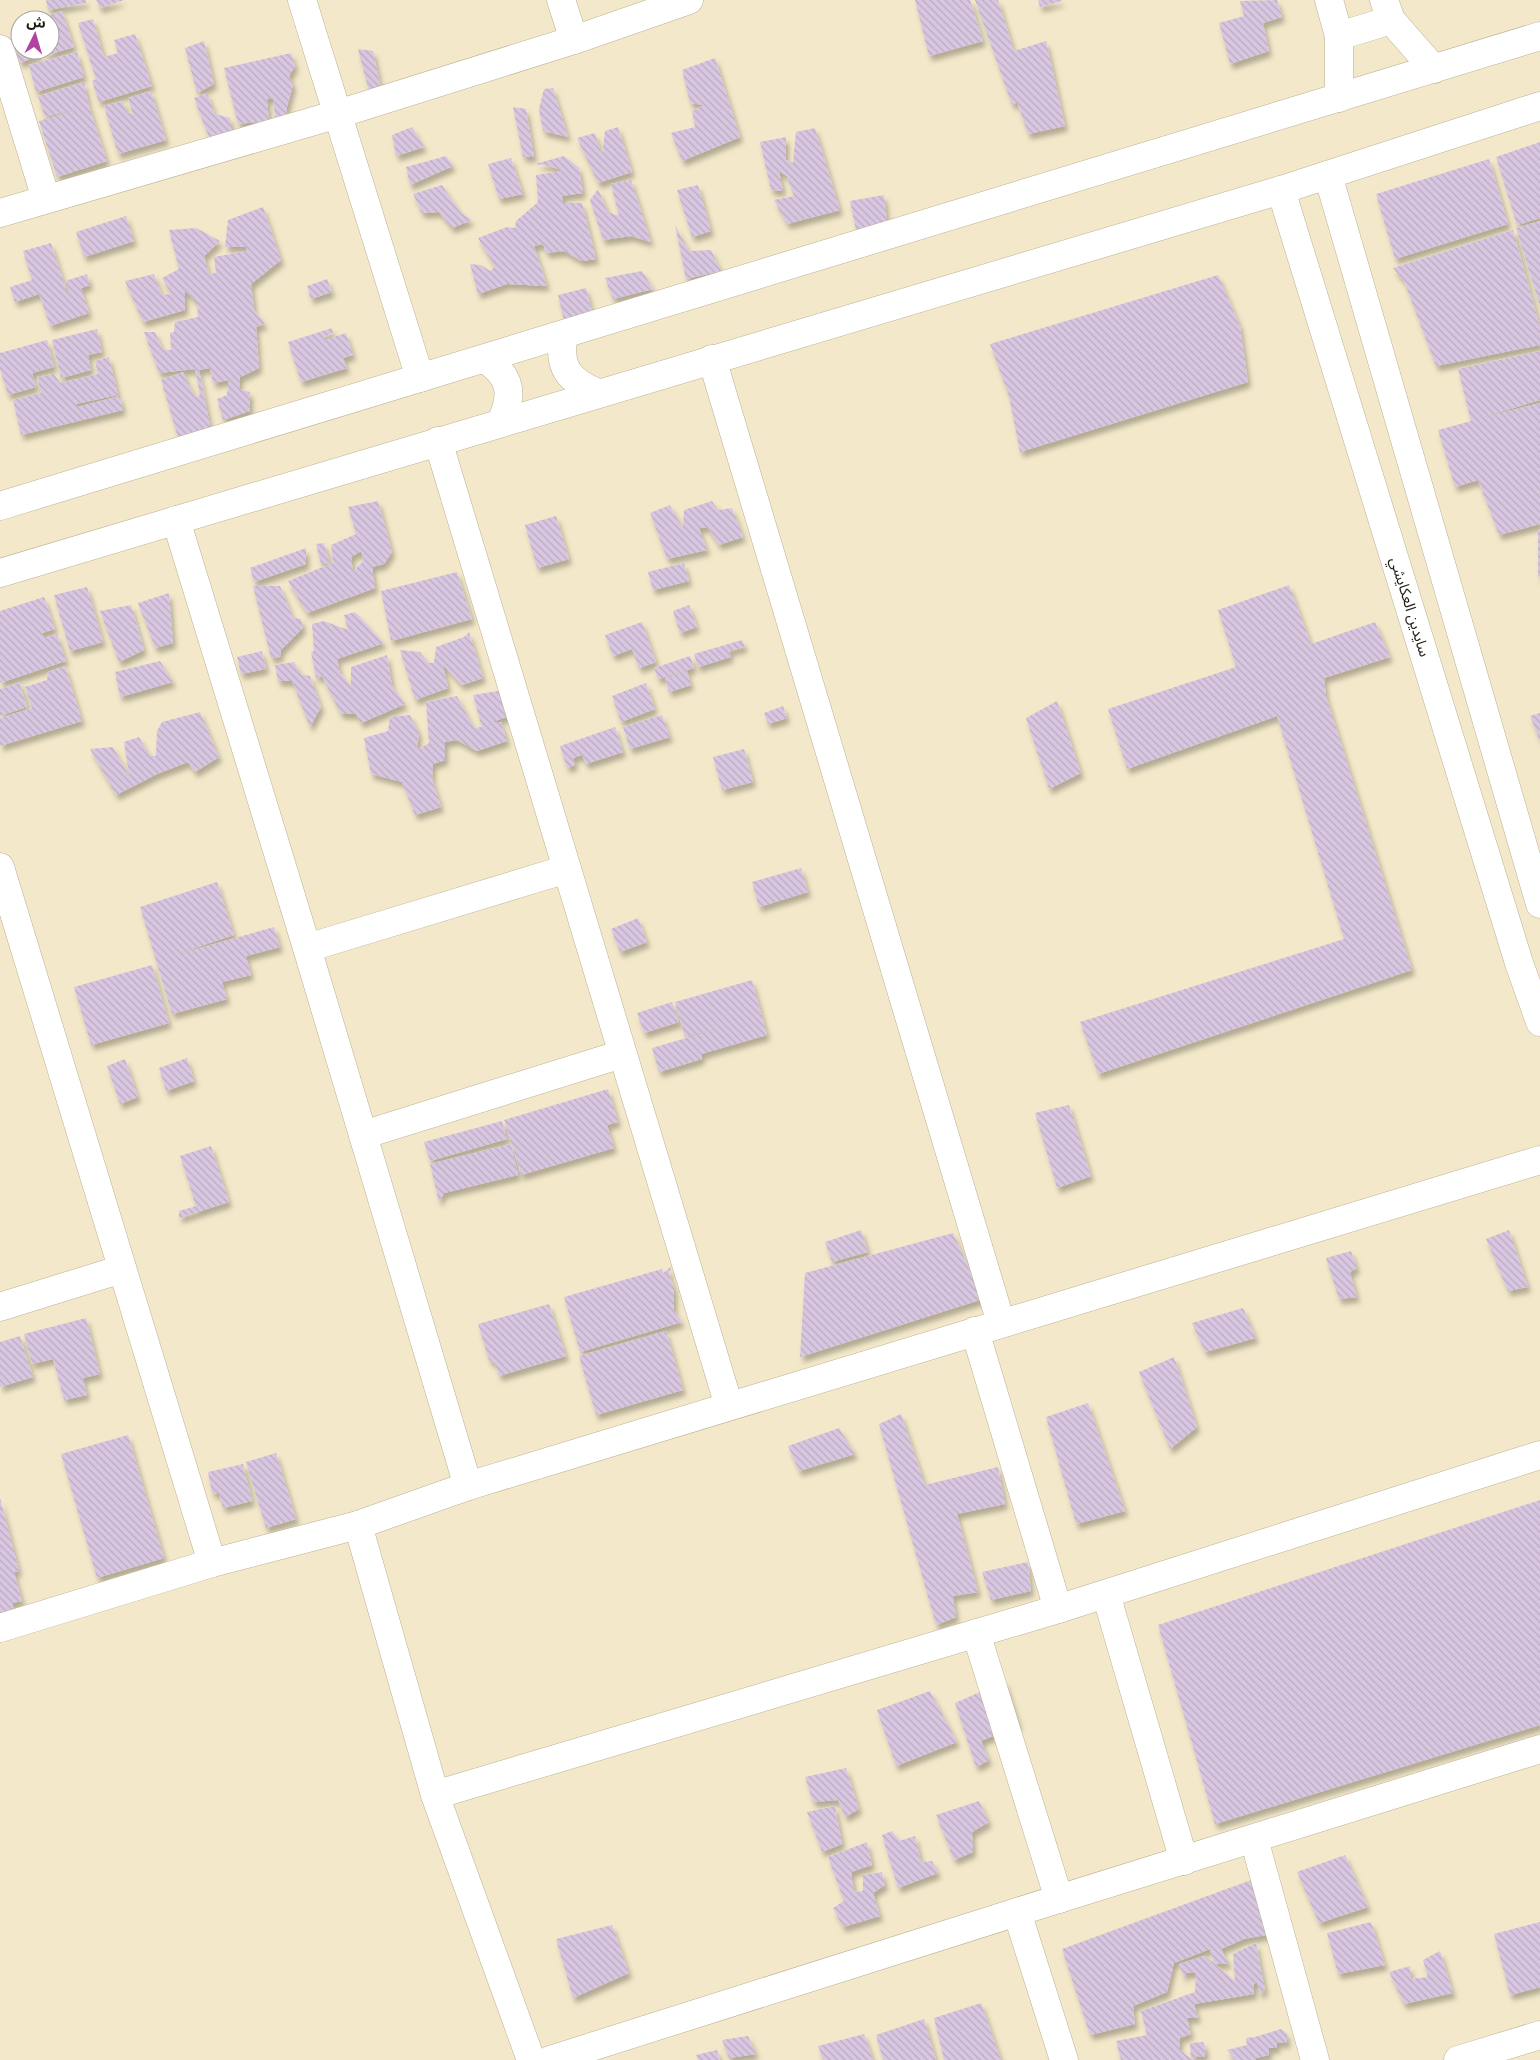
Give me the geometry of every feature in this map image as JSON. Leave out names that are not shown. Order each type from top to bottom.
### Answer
[{"type":"street","points":[[302,0],[420,378]]},
{"type":"street","points":[[561,0],[574,40]]},
{"type":"street","points":[[0,213],[338,114],[574,40],[689,0]]},
{"type":"street","points":[[1328,0],[1339,36],[1339,98]]},
{"type":"street","points":[[1339,36],[1388,10],[1434,69]]},
{"type":"street","points":[[0,506],[1540,36]]},
{"type":"street","points":[[0,49],[46,199]]},
{"type":"street","points":[[0,572],[1281,190],[1540,106]]},
{"type":"street","points":[[1328,175],[1540,904]]},
{"type":"street","name":"سايدين العكايشي","points":[[1281,190],[1519,963],[1540,1022]]},
{"type":"street","points":[[564,334],[561,347],[564,367],[571,378],[583,387],[598,393]]},
{"type":"street","points":[[485,359],[498,368],[505,378],[508,398],[501,422]]},
{"type":"street","points":[[712,359],[1001,1323]]},
{"type":"street","points":[[438,441],[729,1406]]},
{"type":"street","points":[[176,520],[307,948],[468,1486]]},
{"type":"street","points":[[307,948],[567,869]]},
{"type":"street","points":[[1,872],[212,1563]]},
{"type":"street","points":[[363,1135],[622,1054]]},
{"type":"street","points":[[0,1628],[212,1563],[358,1525],[468,1486],[1540,1160]]},
{"type":"street","points":[[0,1307],[122,1269]]},
{"type":"street","points":[[975,1331],[1058,1609]]},
{"type":"street","points":[[435,1795],[1058,1609],[1540,1455]]},
{"type":"street","points":[[358,1525],[435,1795],[531,2060]]},
{"type":"street","points":[[1106,1594],[1184,1861]]},
{"type":"street","points":[[976,1634],[1059,1899]]},
{"type":"street","points":[[550,2060],[1540,1749]]},
{"type":"street","points":[[1254,1839],[1315,2060]]},
{"type":"street","points":[[1017,1912],[1064,2060]]},
{"type":"street","points":[[1458,2060],[1540,2035]]},
{"type":"building","points":[[46,0],[86,0],[86,3],[48,10]]},
{"type":"building","points":[[96,0],[124,0],[100,8]]},
{"type":"building","points":[[915,0],[970,0],[983,41],[929,56]]},
{"type":"building","points":[[975,0],[998,0],[1014,51],[1046,41],[1065,126],[1028,134],[1017,102],[1012,105]]},
{"type":"building","points":[[1038,0],[1062,0],[1062,1],[1040,7]]},
{"type":"building","points":[[1277,0],[1282,17],[1263,23],[1269,51],[1230,64],[1219,23],[1244,16],[1240,1]]},
{"type":"building","points":[[62,11],[74,47],[60,51],[60,12]]},
{"type":"building","points":[[93,19],[104,57],[118,53],[114,40],[135,34],[152,86],[99,102],[92,81],[96,79],[78,23]]},
{"type":"building","points":[[204,41],[214,84],[197,93],[185,48]]},
{"type":"building","points":[[358,49],[373,51],[382,93],[370,95]]},
{"type":"building","points":[[77,52],[84,77],[36,92],[29,65],[47,60],[60,60],[60,57]]},
{"type":"building","points":[[291,53],[295,66],[289,76],[293,85],[285,123],[276,123],[273,99],[267,98],[269,123],[256,127],[256,122],[238,124],[224,68]]},
{"type":"building","points":[[715,58],[740,137],[682,161],[671,133],[695,127],[692,111],[704,105],[690,103],[682,70]]},
{"type":"building","points":[[84,82],[89,106],[107,161],[57,177],[39,121],[79,109],[45,117],[38,96]]},
{"type":"building","points":[[553,88],[568,137],[543,131],[539,109],[544,89]]},
{"type":"building","points":[[151,91],[166,140],[118,154],[104,106],[123,101],[126,112],[133,114],[128,98]]},
{"type":"building","points":[[207,93],[215,114],[230,118],[232,137],[212,145],[194,98]]},
{"type":"building","points":[[513,107],[526,109],[534,157],[523,157]]},
{"type":"building","points":[[412,127],[424,147],[396,156],[392,135]]},
{"type":"building","points":[[618,127],[632,172],[598,183],[577,138],[595,133],[602,156],[605,131]]},
{"type":"building","points":[[815,128],[840,210],[787,224],[774,200],[794,196],[787,176],[779,171],[783,191],[771,190],[760,142],[786,137],[786,160],[793,163],[796,132]]},
{"type":"building","points":[[1540,142],[1540,218],[1517,225],[1496,157]]},
{"type":"building","points":[[446,156],[453,166],[410,185],[406,167]]},
{"type":"building","points":[[564,156],[579,168],[583,193],[562,196],[563,203],[582,203],[596,259],[582,261],[564,251],[546,253],[543,244],[534,246],[547,286],[507,284],[478,294],[470,264],[481,265],[490,271],[495,267],[478,238],[507,227],[515,228],[516,221],[538,202],[536,175],[563,171],[550,166],[535,164]]},
{"type":"building","points":[[511,158],[523,194],[499,199],[488,164]]},
{"type":"building","points":[[1489,159],[1508,224],[1395,259],[1376,194]]},
{"type":"building","points":[[631,180],[651,242],[631,236],[603,240],[590,200],[598,189],[608,212],[619,216],[611,184]]},
{"type":"building","points":[[442,185],[461,213],[472,220],[452,228],[439,212],[422,213],[413,194]]},
{"type":"building","points":[[698,185],[711,231],[692,237],[677,190]]},
{"type":"building","points":[[884,195],[887,222],[856,230],[850,201]]},
{"type":"building","points":[[263,207],[281,260],[251,284],[254,310],[265,324],[256,327],[259,368],[240,377],[239,389],[250,392],[250,411],[223,420],[217,399],[227,395],[229,380],[213,383],[210,368],[199,370],[211,431],[179,441],[161,380],[183,372],[195,397],[200,395],[195,369],[159,373],[144,332],[155,332],[163,350],[171,350],[170,333],[174,332],[175,322],[198,317],[197,302],[185,291],[185,310],[143,322],[125,281],[154,274],[162,295],[171,294],[162,278],[179,269],[169,230],[196,228],[220,241],[204,256],[209,274],[216,273],[214,257],[247,251],[246,247],[225,247],[228,220]]},
{"type":"building","points":[[126,216],[134,241],[84,257],[76,232]]},
{"type":"building","points":[[1540,221],[1540,306],[1516,228]]},
{"type":"building","points":[[675,225],[689,251],[711,250],[721,271],[686,279]]},
{"type":"building","points":[[1513,230],[1540,327],[1540,345],[1436,366],[1404,281],[1393,268]]},
{"type":"building","points":[[51,243],[67,292],[69,291],[65,281],[87,274],[90,285],[81,288],[89,313],[50,326],[39,294],[15,302],[10,287],[32,280],[23,251]]},
{"type":"building","points":[[642,271],[653,289],[613,299],[605,278]]},
{"type":"building","points":[[1218,275],[1240,326],[1248,382],[1020,452],[1009,396],[990,344]]},
{"type":"building","points":[[327,279],[332,292],[311,299],[307,286]]},
{"type":"building","points":[[586,288],[594,319],[566,329],[558,295]]},
{"type":"building","points":[[332,328],[333,333],[324,337],[325,340],[346,333],[353,355],[343,358],[347,368],[301,382],[288,342]]},
{"type":"building","points":[[97,329],[102,352],[88,355],[91,370],[61,378],[52,340]]},
{"type":"building","points":[[47,340],[54,367],[32,373],[36,387],[8,395],[0,369],[0,353]]},
{"type":"building","points":[[1540,351],[1540,400],[1473,420],[1540,403],[1540,492],[1538,494],[1540,493],[1540,524],[1499,535],[1478,480],[1455,487],[1438,430],[1471,421],[1458,369]]},
{"type":"building","points":[[109,357],[118,395],[76,404],[77,407],[120,396],[123,410],[21,435],[13,400],[41,393],[37,377],[54,374],[60,383],[98,374],[95,361]]},
{"type":"building","points":[[378,501],[392,552],[384,564],[372,567],[375,588],[307,613],[288,581],[333,563],[331,545],[356,534],[348,507]],"holes":[[[361,551],[364,560],[353,572],[351,557]]]},
{"type":"building","points":[[712,501],[718,510],[732,508],[743,537],[719,545],[707,527],[699,528],[707,550],[667,559],[650,513],[670,505],[683,528],[684,510]]},
{"type":"building","points":[[556,516],[569,559],[537,568],[525,525]]},
{"type":"building","points":[[1540,529],[1540,576],[1538,577],[1538,530]]},
{"type":"building","points":[[324,543],[330,564],[321,564],[316,544]]},
{"type":"building","points":[[306,548],[306,564],[254,582],[250,568]]},
{"type":"building","points":[[684,563],[689,581],[653,590],[648,572]]},
{"type":"building","points":[[457,572],[472,619],[391,641],[381,591]]},
{"type":"building","points":[[1289,585],[1311,644],[1375,622],[1390,657],[1324,678],[1326,696],[1412,970],[1098,1074],[1080,1022],[1344,939],[1277,716],[1127,769],[1108,709],[1236,667],[1218,610]]},
{"type":"building","points":[[253,586],[280,586],[293,618],[301,619],[303,628],[281,650],[280,657],[271,658]]},
{"type":"building","points":[[87,587],[103,642],[70,651],[54,595]]},
{"type":"building","points":[[169,593],[173,643],[155,648],[138,603]]},
{"type":"building","points":[[44,597],[55,629],[42,633],[44,638],[57,634],[66,661],[0,683],[0,611]]},
{"type":"building","points":[[131,605],[144,650],[119,662],[100,611]]},
{"type":"building","points":[[689,605],[697,627],[680,633],[673,611]]},
{"type":"building","points":[[355,612],[384,643],[337,659],[340,673],[351,686],[351,667],[387,655],[392,686],[405,704],[361,723],[356,714],[341,714],[322,676],[316,678],[311,652],[314,651],[312,624],[324,621],[348,630],[344,615]]},
{"type":"building","points":[[642,622],[656,662],[639,668],[632,649],[613,656],[605,635]]},
{"type":"building","points":[[469,632],[483,678],[462,685],[443,665],[448,688],[415,700],[400,650],[420,652],[428,663],[434,663],[436,647],[464,637]]},
{"type":"building","points":[[742,640],[745,647],[729,651],[731,657],[698,667],[694,654]]},
{"type":"building","points":[[262,651],[266,669],[241,674],[237,657]]},
{"type":"building","points":[[690,656],[694,668],[658,679],[654,668]]},
{"type":"building","points":[[160,661],[173,682],[120,697],[115,672]]},
{"type":"building","points":[[294,662],[300,674],[310,676],[321,707],[310,727],[292,681],[278,681],[275,665]]},
{"type":"building","points":[[65,666],[82,721],[0,746],[0,718],[32,708],[25,687],[47,680],[48,672]]},
{"type":"building","points":[[687,671],[691,685],[669,692],[665,678]]},
{"type":"building","points":[[25,681],[20,685],[27,707],[0,716],[0,689]]},
{"type":"building","points":[[646,683],[655,709],[621,722],[612,696]]},
{"type":"building","points":[[504,690],[512,715],[492,722],[501,722],[507,741],[477,751],[457,740],[445,742],[445,760],[433,764],[432,778],[441,807],[415,815],[402,782],[371,774],[364,738],[388,731],[390,717],[410,715],[419,733],[417,750],[429,743],[426,702],[457,696],[474,728],[482,727],[473,695]]},
{"type":"building","points":[[1057,701],[1081,773],[1049,789],[1026,718]]},
{"type":"building","points":[[783,706],[787,718],[768,724],[764,713]]},
{"type":"building","points":[[200,712],[219,757],[195,772],[188,762],[157,774],[116,795],[90,749],[113,747],[129,775],[124,742],[139,737],[150,756],[156,756],[157,731],[162,722]]},
{"type":"building","points":[[1540,713],[1540,741],[1530,716]]},
{"type":"building","points":[[662,715],[670,737],[630,749],[623,727]]},
{"type":"building","points":[[615,727],[623,752],[586,764],[582,755],[573,758],[575,765],[567,768],[560,746]]},
{"type":"building","points":[[744,749],[753,782],[722,790],[713,757]]},
{"type":"building","points":[[801,868],[808,892],[759,907],[752,882]]},
{"type":"building","points":[[217,882],[234,935],[171,956],[274,927],[280,947],[246,956],[251,975],[222,982],[227,999],[172,1014],[140,907]]},
{"type":"building","points":[[638,918],[647,942],[620,952],[611,929]]},
{"type":"building","points":[[152,965],[169,1023],[91,1045],[74,987]]},
{"type":"building","points":[[752,980],[767,1035],[701,1054],[702,1059],[659,1072],[652,1048],[724,1027],[685,1037],[675,1002]]},
{"type":"building","points":[[672,1002],[679,1022],[644,1033],[637,1013]]},
{"type":"building","points":[[187,1058],[194,1081],[166,1091],[159,1068]]},
{"type":"building","points":[[125,1059],[138,1097],[120,1104],[107,1066]]},
{"type":"building","points":[[608,1089],[618,1122],[607,1125],[614,1148],[521,1175],[504,1120]]},
{"type":"building","points":[[1069,1105],[1091,1176],[1057,1188],[1035,1113]]},
{"type":"building","points":[[502,1121],[507,1139],[430,1161],[424,1142]]},
{"type":"building","points":[[511,1144],[518,1175],[444,1193],[439,1202],[430,1164]]},
{"type":"building","points":[[211,1146],[229,1202],[179,1218],[179,1211],[196,1206],[180,1156]]},
{"type":"building","points":[[861,1230],[868,1252],[832,1262],[825,1242]]},
{"type":"building","points":[[1509,1230],[1528,1287],[1508,1291],[1486,1239]]},
{"type":"building","points":[[953,1233],[983,1299],[800,1357],[805,1273]]},
{"type":"building","points":[[1351,1251],[1357,1268],[1350,1272],[1357,1297],[1339,1299],[1326,1258]]},
{"type":"building","points":[[672,1266],[669,1274],[674,1288],[674,1311],[682,1322],[580,1352],[564,1297],[662,1269],[663,1273]]},
{"type":"building","points":[[549,1304],[566,1356],[499,1376],[495,1363],[489,1360],[478,1324]]},
{"type":"building","points":[[1243,1308],[1256,1338],[1205,1352],[1192,1323]]},
{"type":"building","points":[[86,1318],[100,1374],[83,1378],[87,1395],[64,1400],[53,1359],[32,1364],[24,1334]]},
{"type":"building","points":[[666,1331],[683,1390],[596,1415],[579,1356]]},
{"type":"building","points":[[20,1336],[33,1377],[0,1387],[0,1342]]},
{"type":"building","points":[[1174,1357],[1197,1427],[1170,1449],[1139,1372]]},
{"type":"building","points":[[1088,1403],[1125,1511],[1076,1524],[1046,1417]]},
{"type":"building","points":[[901,1414],[925,1485],[998,1467],[1005,1504],[957,1514],[978,1592],[953,1596],[956,1617],[936,1625],[879,1424]]},
{"type":"building","points":[[839,1428],[855,1454],[799,1471],[788,1446]]},
{"type":"building","points":[[128,1435],[164,1558],[97,1578],[61,1454]]},
{"type":"building","points":[[276,1453],[296,1519],[266,1528],[246,1462]]},
{"type":"building","points":[[243,1464],[252,1501],[223,1508],[219,1494],[212,1493],[208,1472]]},
{"type":"building","points":[[0,1498],[19,1571],[14,1572],[22,1601],[12,1603],[15,1614],[0,1618]]},
{"type":"building","points":[[1540,1500],[1540,1725],[1215,1824],[1158,1625]]},
{"type":"building","points":[[1028,1562],[1031,1591],[991,1600],[982,1572]]},
{"type":"building","points":[[1005,1681],[1019,1725],[981,1741],[989,1760],[976,1767],[955,1703]]},
{"type":"building","points":[[930,1691],[957,1742],[896,1766],[877,1710]]},
{"type":"building","points":[[846,1768],[859,1809],[845,1817],[838,1800],[813,1802],[805,1777]]},
{"type":"building","points":[[979,1801],[989,1822],[972,1832],[973,1852],[954,1860],[936,1815]]},
{"type":"building","points":[[835,1806],[842,1844],[822,1852],[807,1812]]},
{"type":"building","points":[[892,1831],[899,1841],[915,1836],[921,1862],[932,1861],[938,1873],[898,1888],[882,1835]]},
{"type":"building","points":[[867,1842],[872,1865],[851,1872],[854,1892],[863,1891],[863,1875],[882,1872],[885,1885],[873,1893],[880,1916],[843,1927],[833,1908],[844,1901],[828,1857]]},
{"type":"building","points":[[1345,1855],[1368,1907],[1319,1923],[1297,1872]]},
{"type":"building","points":[[1254,1879],[1271,1934],[1244,1939],[1221,1949],[1229,1964],[1214,1963],[1210,1949],[1174,1963],[1167,1992],[1133,2006],[1135,2024],[1090,2035],[1062,1949]]},
{"type":"building","points":[[1371,1922],[1385,1965],[1338,1974],[1327,1933]]},
{"type":"building","points":[[1540,1922],[1540,1987],[1510,1995],[1494,1934]]},
{"type":"building","points":[[612,1925],[629,1973],[573,1998],[556,1939]]},
{"type":"building","points":[[1256,1943],[1265,1990],[1260,1994],[1257,1982],[1254,1984],[1254,1994],[1194,2004],[1198,2018],[1187,2018],[1191,2034],[1180,2038],[1179,2049],[1191,2059],[1190,2043],[1203,2042],[1206,2050],[1204,2057],[1197,2056],[1193,2060],[1121,2060],[1116,2041],[1147,2035],[1141,2011],[1195,1992],[1196,1973],[1185,1973],[1185,1980],[1179,1964],[1205,1956],[1235,1981],[1233,1954]]},
{"type":"building","points":[[1440,1951],[1453,1993],[1404,2004],[1389,1972],[1410,1966],[1411,1979],[1428,1977],[1423,1960]]},
{"type":"building","points":[[981,2003],[1001,2060],[944,2060],[934,2018]]},
{"type":"building","points":[[924,2019],[936,2060],[883,2060],[876,2035]]},
{"type":"building","points":[[1281,2029],[1287,2034],[1287,2043],[1277,2042],[1277,2048],[1269,2048],[1269,2055],[1256,2058],[1256,2060],[1235,2060],[1227,2050],[1247,2045],[1246,2038]]},
{"type":"building","points":[[864,2034],[873,2060],[823,2060],[818,2046]]},
{"type":"building","points":[[748,2036],[756,2054],[729,2058],[722,2040]]},
{"type":"building","points":[[717,2050],[720,2060],[698,2060],[696,2055]]}]
